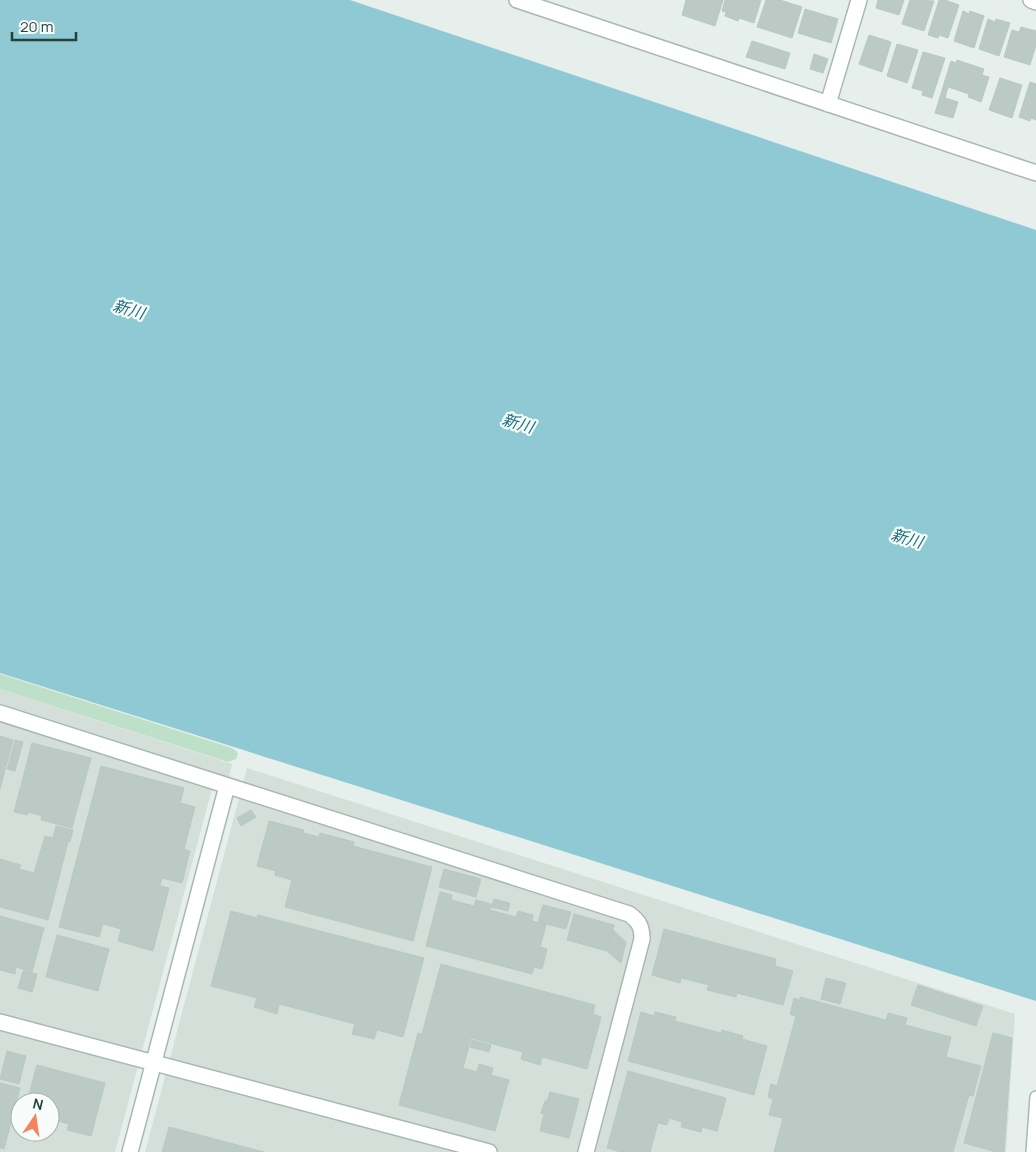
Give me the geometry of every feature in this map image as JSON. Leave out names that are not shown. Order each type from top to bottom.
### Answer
[{"type":"street","points":[[517,0],[1036,173]]},
{"type":"street","points":[[828,104],[859,0]]},
{"type":"street","points":[[1031,0],[1036,2]]},
{"type":"street","points":[[0,713],[629,914],[637,920],[642,929],[642,939],[586,1152]]},
{"type":"street","points":[[130,1152],[227,786]]},
{"type":"street","points":[[0,1022],[489,1152]]},
{"type":"lane","points":[[1032,1152],[1036,1097]]},
{"type":"shaded area","points":[[0,689],[232,764],[229,778],[216,774],[115,1152],[0,1152]]},
{"type":"shaded area","points":[[247,768],[1015,1014],[1006,1152],[145,1152]]},
{"type":"green space","points":[[0,674],[232,748],[238,754],[236,759],[228,762],[0,689]]},
{"type":"water","name":"新川","points":[[0,0],[350,0],[1036,230],[1036,1001],[0,673]]},
{"type":"building","points":[[686,0],[723,0],[715,26],[682,15]]},
{"type":"building","points":[[725,0],[761,0],[754,23],[739,18],[738,21],[725,16],[726,12],[722,11]]},
{"type":"building","points":[[766,0],[780,0],[802,7],[792,38],[757,27]]},
{"type":"building","points":[[878,0],[904,0],[899,15],[876,8]]},
{"type":"building","points":[[910,0],[934,1],[924,31],[902,24]]},
{"type":"building","points":[[939,0],[959,5],[948,38],[939,35],[938,38],[928,35]]},
{"type":"building","points":[[805,9],[838,19],[831,43],[798,33]]},
{"type":"building","points":[[963,11],[969,14],[970,11],[984,16],[974,48],[954,41]]},
{"type":"building","points":[[988,19],[995,22],[996,19],[1010,23],[999,56],[979,49]]},
{"type":"building","points":[[1021,27],[1036,31],[1036,45],[1030,65],[1004,57],[1012,30],[1019,32]]},
{"type":"building","points":[[869,35],[891,42],[882,72],[859,64]]},
{"type":"building","points":[[752,41],[790,53],[785,69],[746,57]]},
{"type":"building","points":[[897,44],[918,50],[907,83],[887,76]]},
{"type":"building","points":[[923,52],[945,58],[932,98],[922,95],[923,91],[912,88]]},
{"type":"building","points":[[814,54],[828,59],[823,73],[810,69]]},
{"type":"building","points":[[957,60],[984,69],[982,75],[989,77],[981,102],[968,97],[969,94],[948,87],[945,98],[958,102],[953,118],[935,113],[951,61],[956,63]]},
{"type":"building","points":[[1000,78],[1022,85],[1012,118],[989,110]]},
{"type":"building","points":[[1030,82],[1036,84],[1036,120],[1031,118],[1030,121],[1019,117]]},
{"type":"building","points":[[0,736],[13,740],[0,789]]},
{"type":"building","points":[[15,740],[23,742],[15,771],[7,769]]},
{"type":"building","points":[[32,743],[91,758],[72,828],[41,820],[42,816],[28,812],[27,815],[14,812]]},
{"type":"building","points":[[101,766],[184,788],[180,803],[195,807],[184,849],[190,851],[182,883],[162,878],[160,886],[169,888],[153,951],[118,941],[121,929],[103,924],[99,937],[59,927]]},
{"type":"building","points":[[251,810],[256,817],[241,826],[237,818]]},
{"type":"building","points":[[269,821],[304,830],[303,833],[319,837],[320,833],[354,842],[353,846],[432,867],[413,941],[285,907],[292,880],[275,875],[276,871],[257,866]]},
{"type":"building","points":[[56,826],[73,830],[70,842],[53,837]]},
{"type":"building","points":[[45,836],[68,842],[48,920],[0,907],[0,859],[21,865],[19,869],[34,873]]},
{"type":"building","points":[[444,869],[481,879],[476,897],[439,887]]},
{"type":"building","points":[[440,892],[452,895],[451,900],[474,906],[476,900],[491,904],[490,910],[516,917],[518,911],[533,915],[532,921],[546,925],[540,947],[547,949],[542,969],[534,967],[532,974],[426,946]]},
{"type":"building","points":[[494,899],[510,903],[508,911],[491,907]]},
{"type":"building","points":[[543,905],[571,912],[566,929],[538,922]]},
{"type":"building","points":[[231,911],[257,918],[258,915],[424,958],[403,1037],[377,1030],[374,1039],[352,1034],[355,1024],[279,1004],[277,1014],[254,1007],[257,998],[211,986]]},
{"type":"building","points":[[574,914],[614,925],[607,951],[567,940]]},
{"type":"building","points":[[0,916],[44,928],[32,972],[16,967],[15,974],[0,970]]},
{"type":"building","points":[[664,929],[776,959],[775,966],[793,971],[783,1005],[737,993],[736,997],[707,990],[709,985],[681,978],[680,983],[652,975]]},
{"type":"building","points":[[613,930],[626,942],[621,963],[607,951]]},
{"type":"building","points":[[57,935],[109,949],[98,991],[46,977]]},
{"type":"building","points":[[441,964],[595,1005],[593,1014],[601,1017],[587,1069],[542,1057],[540,1065],[521,1059],[523,1052],[471,1038],[463,1068],[477,1072],[479,1064],[493,1068],[491,1075],[509,1080],[495,1131],[399,1105],[418,1033],[422,1034]]},
{"type":"building","points":[[23,971],[37,974],[32,992],[18,988]]},
{"type":"building","points":[[826,978],[846,983],[840,1004],[821,999]]},
{"type":"building","points":[[918,985],[983,1006],[976,1026],[911,1005]]},
{"type":"building","points":[[800,997],[886,1020],[888,1013],[907,1018],[905,1025],[951,1037],[946,1057],[981,1066],[973,1096],[969,1095],[953,1152],[774,1152],[783,1118],[769,1115],[773,1099],[768,1097],[771,1084],[777,1086],[796,1016],[790,1014],[794,998],[800,1000]]},
{"type":"building","points":[[641,1012],[654,1016],[655,1012],[676,1017],[675,1021],[721,1033],[722,1030],[743,1036],[742,1039],[767,1046],[754,1095],[628,1061]]},
{"type":"building","points":[[993,1033],[1012,1038],[1004,1152],[996,1152],[964,1143]]},
{"type":"building","points":[[472,1040],[491,1045],[489,1052],[470,1047]]},
{"type":"building","points":[[7,1051],[26,1056],[19,1084],[0,1079]]},
{"type":"building","points":[[37,1065],[105,1083],[91,1136],[67,1130],[69,1124],[60,1122],[60,1092],[30,1092]]},
{"type":"building","points":[[628,1071],[726,1098],[717,1131],[702,1127],[701,1132],[681,1127],[682,1122],[669,1118],[667,1125],[658,1123],[650,1152],[621,1152],[607,1148]]},
{"type":"building","points":[[0,1083],[20,1088],[19,1092],[10,1092],[10,1126],[4,1149],[0,1148]]},
{"type":"building","points":[[550,1092],[579,1099],[569,1138],[540,1131],[544,1114],[541,1113]]},
{"type":"building","points":[[169,1127],[264,1152],[162,1152]]}]
